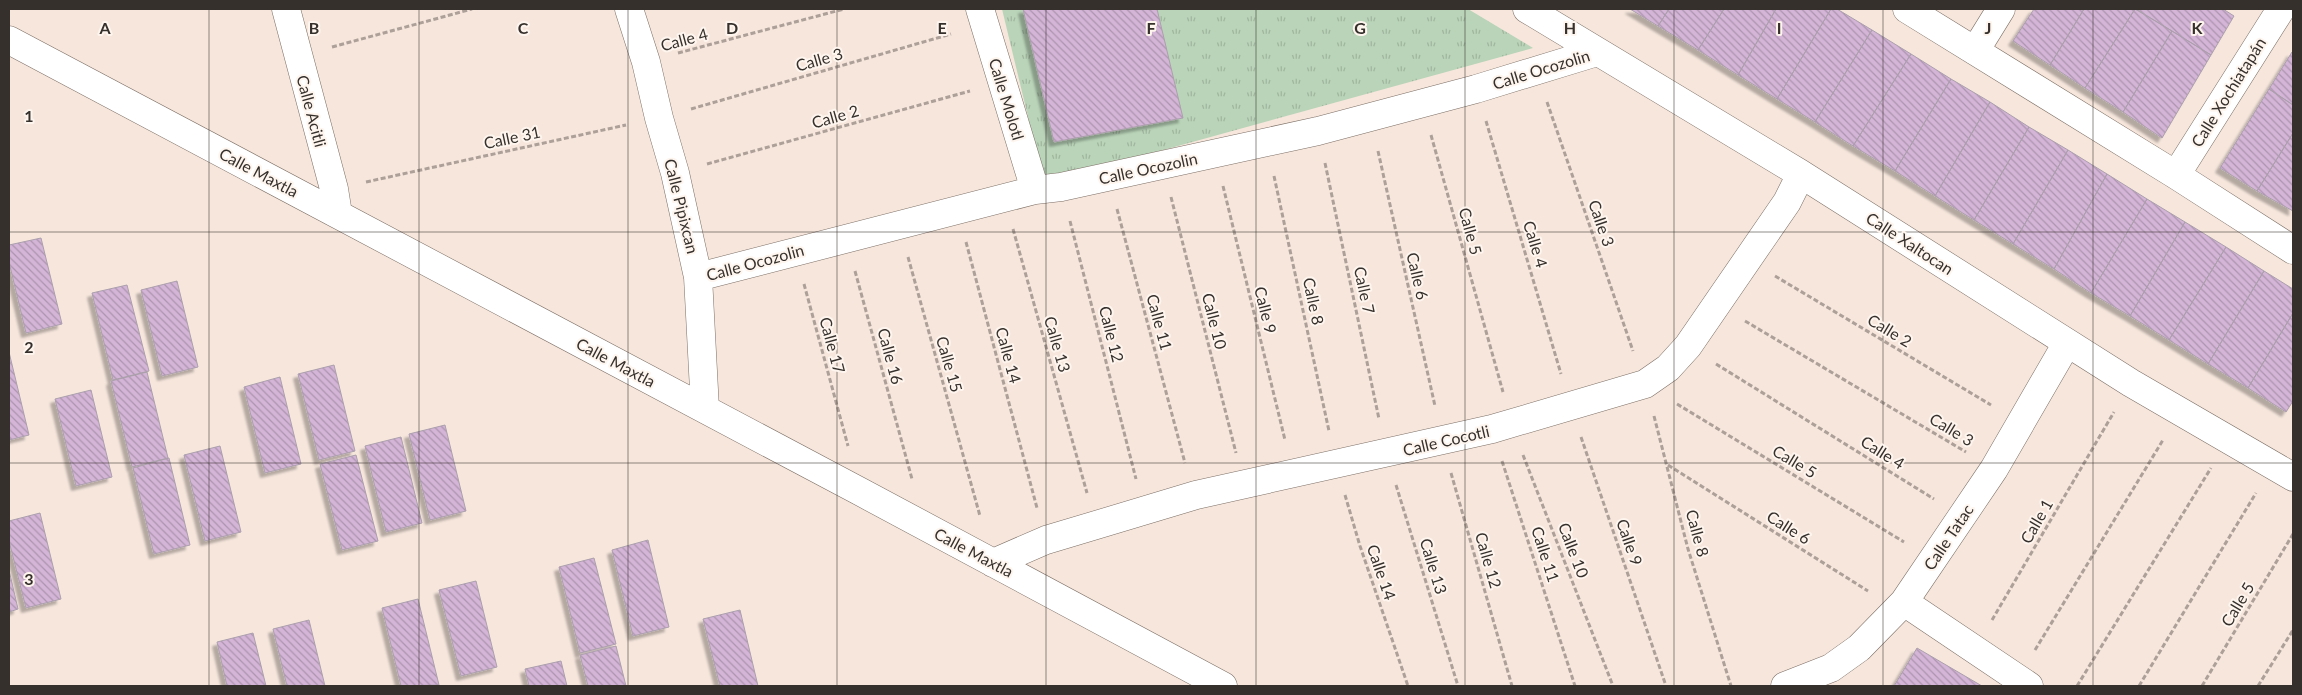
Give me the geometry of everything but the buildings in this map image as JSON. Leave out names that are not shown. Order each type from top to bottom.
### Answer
[{"type":"street","name":"Calle Acitli","points":[[286,9],[334,189],[338,214]]},
{"type":"street","name":"Calle Pipixcan","points":[[629,9],[646,62],[658,118],[675,173],[698,277],[704,409]]},
{"type":"street","name":"Calle Xaltocan","points":[[1527,9],[1801,174],[2131,383],[2293,477]]},
{"type":"street","points":[[1907,9],[2176,175],[2293,250]]},
{"type":"street","points":[[1975,51],[2001,9]]},
{"type":"street","name":"Calle Xochiatapán","points":[[2176,175],[2281,9]]},
{"type":"street","name":"Calle Molotl","points":[[983,16],[1035,190]]},
{"type":"street","name":"Calle Maxtla","points":[[9,40],[1223,686]]},
{"type":"street","name":"Calle Ocozolin","points":[[698,277],[1004,197],[1035,190],[1062,187],[1318,131],[1476,90],[1597,52]]},
{"type":"street","name":"Calle Cocotli","points":[[992,562],[1046,540],[1095,524],[1243,483],[1336,465],[1442,441],[1502,426],[1644,384],[1668,368],[1688,346],[1786,202],[1801,174]]},
{"type":"street","name":"Calle Tatac","points":[[1785,686],[1800,682],[1831,668],[1859,648],[1900,606],[1994,469],[2067,343]]},
{"type":"street","points":[[1900,606],[1974,650],[2023,683]]},
{"type":"path","points":[[326,49],[472,9]]},
{"type":"path","name":"Calle 4","points":[[646,62],[844,9]]},
{"type":"path","name":"Calle 3","points":[[658,118],[983,16]]},
{"type":"path","name":"Calle 3","points":[[1536,70],[1644,384]]},
{"type":"path","name":"Calle 2","points":[[675,173],[1002,82]]},
{"type":"path","name":"Calle 4","points":[[1476,90],[1571,406]]},
{"type":"path","name":"Calle 5","points":[[1423,104],[1502,426]]},
{"type":"path","name":"Calle 6","points":[[1370,116],[1442,441]]},
{"type":"path","name":"Calle 31","points":[[371,181],[658,118]]},
{"type":"path","name":"Calle 7","points":[[1318,131],[1387,454]]},
{"type":"path","name":"Calle 8","points":[[1267,143],[1336,465]]},
{"type":"path","name":"Calle 9","points":[[1215,154],[1293,473]]},
{"type":"path","name":"Calle 10","points":[[1162,165],[1243,483]]},
{"type":"path","name":"Calle 11","points":[[1108,176],[1186,465]]},
{"type":"path","name":"Calle 12","points":[[1062,187],[1138,487]]},
{"type":"path","name":"Calle 13","points":[[1004,197],[1088,498]]},
{"type":"path","name":"Calle 14","points":[[957,210],[1036,506]]},
{"type":"path","name":"Calle 15","points":[[899,225],[978,511]]},
{"type":"path","name":"Calle 16","points":[[846,238],[912,480]]},
{"type":"path","name":"Calle 17","points":[[795,252],[848,445]]},
{"type":"path","name":"Calle 2","points":[[1747,259],[2021,423]]},
{"type":"path","name":"Calle 3","points":[[1717,304],[1994,469]]},
{"type":"path","name":"Calle 4","points":[[1688,346],[1962,516]]},
{"type":"path","name":"Calle 8","points":[[1644,384],[1668,465],[1688,549],[1732,686]]},
{"type":"path","name":"Calle 5","points":[[1644,384],[1932,560]]},
{"type":"path","name":"Calle 1","points":[[1974,650],[2119,404]]},
{"type":"path","name":"Calle 9","points":[[1571,406],[1666,686]]},
{"type":"path","name":"Calle 11","points":[[1502,426],[1575,686]]},
{"type":"path","name":"Calle 10","points":[[1502,426],[1613,686]]},
{"type":"path","points":[[2023,683],[2166,435]]},
{"type":"path","name":"Calle 12","points":[[1442,441],[1512,686]]},
{"type":"path","name":"Calle 13","points":[[1387,454],[1458,686]]},
{"type":"path","points":[[2077,686],[2214,462]]},
{"type":"path","name":"Calle 14","points":[[1336,465],[1360,546],[1408,686]]},
{"type":"path","name":"Calle 6","points":[[1668,465],[1900,606]]},
{"type":"path","points":[[2139,686],[2259,488]]},
{"type":"path","name":"Calle 5","points":[[2202,686],[2293,534]]},
{"type":"path","points":[[2258,686],[2293,630]]},
{"type":"green space","points":[[1002,9],[1468,9],[1533,48],[1044,183]]}]
